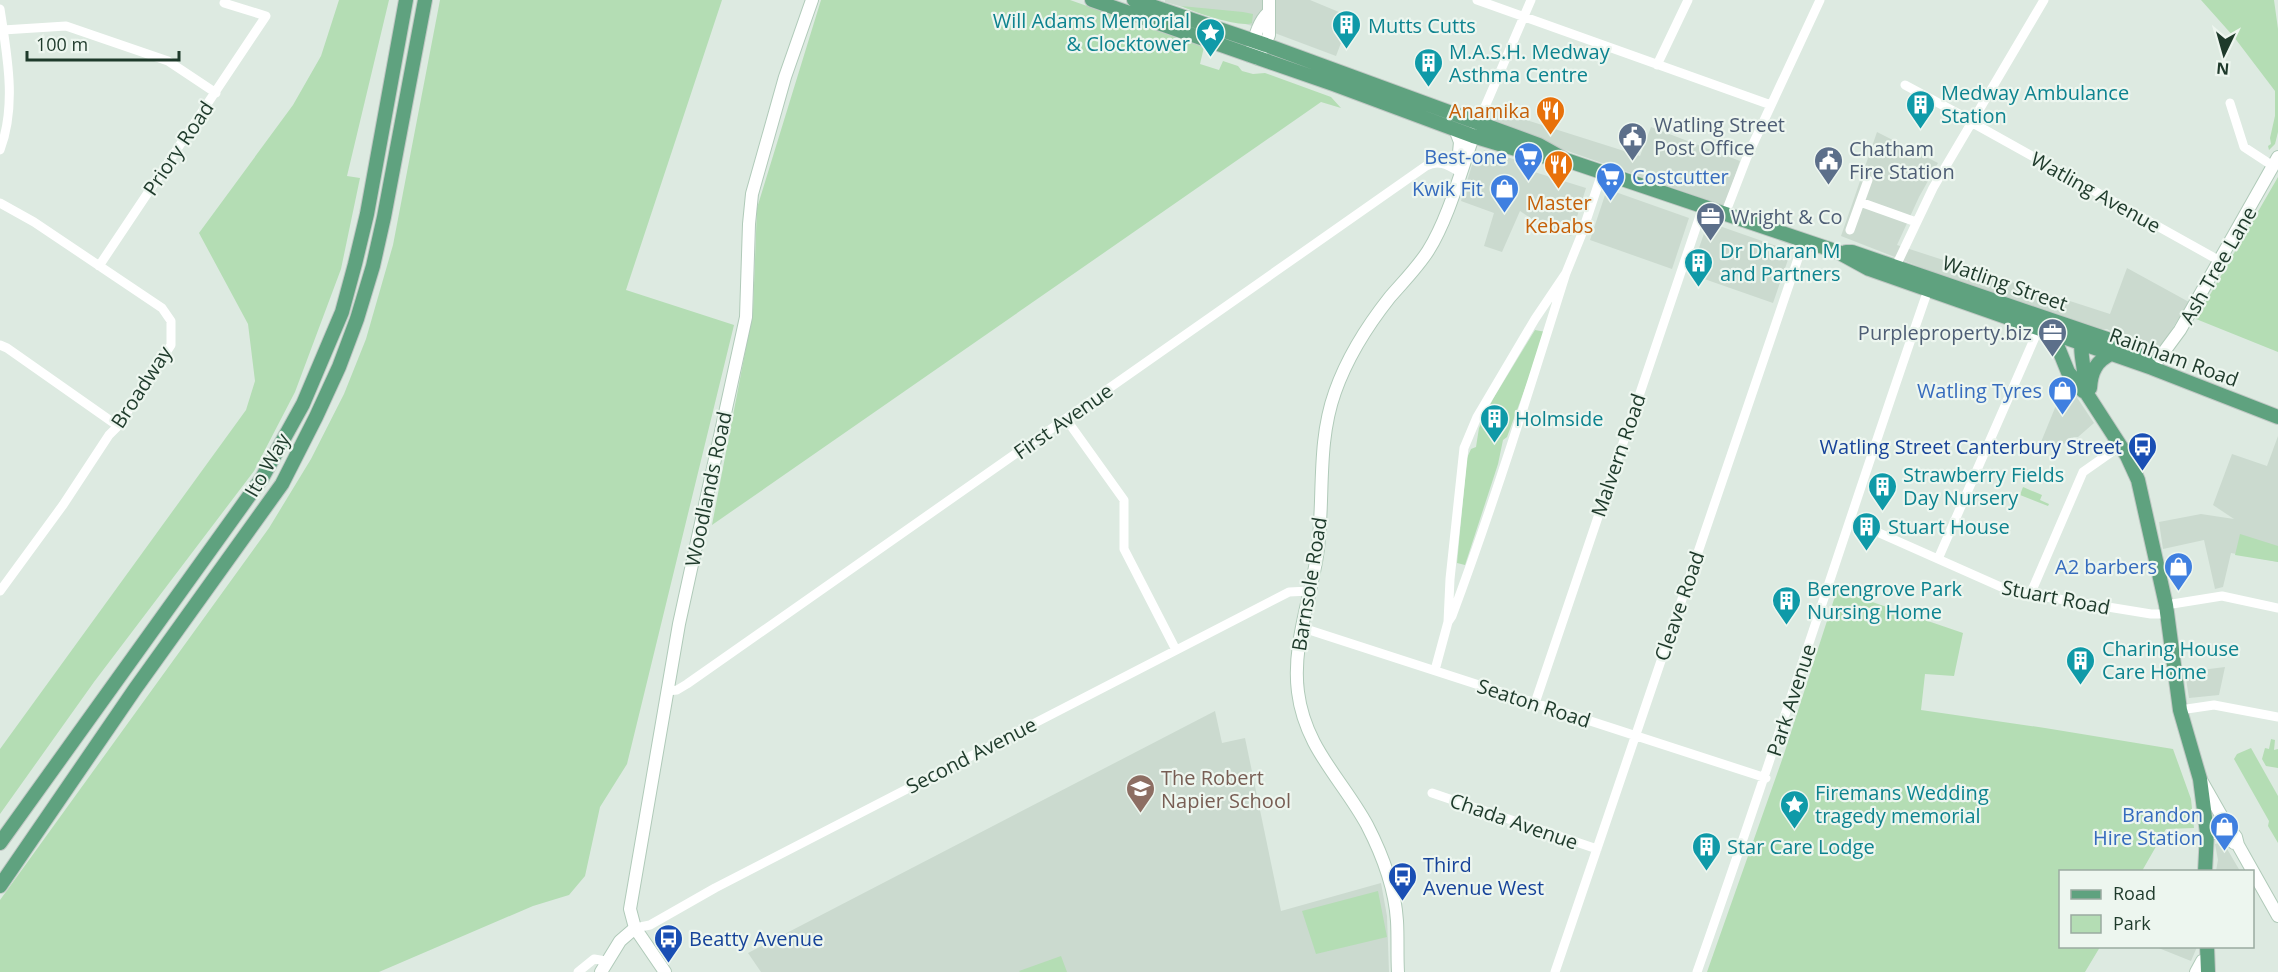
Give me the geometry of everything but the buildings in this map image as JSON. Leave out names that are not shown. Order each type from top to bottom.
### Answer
[{"type":"main road","name":"Ito Way","points":[[0,843],[262,478],[303,404],[342,312],[355,264],[367,214],[406,0]]},
{"type":"main road","name":"Ito Way","points":[[0,886],[135,690],[282,484],[316,417],[339,367],[373,266],[425,0]]},
{"type":"main road","name":"Watling Street","points":[[1092,0],[1455,129],[1475,129]]},
{"type":"main road","name":"Watling Street","points":[[1134,0],[1260,43],[1535,155],[1566,160],[1838,252],[1852,252],[1928,290],[2056,334]]},
{"type":"main road","name":"Watling Street","points":[[1894,272],[2082,337],[2107,339],[2143,357],[2152,368]]},
{"type":"main road","name":"Rainham Road","points":[[2056,334],[2082,337],[2111,354],[2278,417]]},
{"type":"main road","points":[[2056,334],[2055,340],[2068,372],[2120,446],[2138,480],[2166,609],[2180,710],[2200,778],[2206,827],[2205,870]]},
{"type":"main road","points":[[2082,337],[2079,354],[2082,360],[2087,396]]},
{"type":"main road","points":[[2087,396],[2092,371],[2101,360],[2111,354]]},
{"type":"street","name":"Woodlands Road","points":[[635,928],[630,909],[681,613],[746,317],[748,235],[752,194],[785,77],[812,0]]},
{"type":"street","points":[[1477,0],[1771,105]]},
{"type":"street","points":[[1475,129],[1531,0]]},
{"type":"street","points":[[1657,65],[1688,0]]},
{"type":"street","points":[[1725,214],[1771,105],[1820,0]]},
{"type":"street","points":[[1894,272],[1930,193],[2044,0]]},
{"type":"street","name":"Priory Road","points":[[99,266],[266,16],[224,3]]},
{"type":"street","points":[[1254,57],[1260,43],[1263,17],[1268,6]]},
{"type":"street","points":[[0,9],[10,97],[10,117],[0,150]]},
{"type":"street","points":[[3,30],[66,26],[168,61],[216,93]]},
{"type":"street","name":"Watling Avenue","points":[[1905,85],[2220,261]]},
{"type":"street","points":[[2230,103],[2244,147],[2276,161]]},
{"type":"street","name":"Barnsole Road","points":[[1455,129],[1460,142],[1457,168],[1460,172]]},
{"type":"street","name":"Barnsole Road","points":[[1398,972],[1395,908],[1385,867],[1368,826],[1309,735],[1298,692],[1297,661],[1318,543],[1324,440],[1336,390],[1362,336],[1430,248],[1446,214],[1475,129]]},
{"type":"street","name":"Ash Tree Lane","points":[[2152,368],[2180,330],[2276,161]]},
{"type":"street","name":"First Avenue","points":[[667,691],[677,690],[687,684],[1426,166],[1436,163],[1447,164],[1460,172]]},
{"type":"street","points":[[1448,622],[1467,577],[1510,453],[1566,273],[1602,173]]},
{"type":"street","points":[[1851,230],[1868,180]]},
{"type":"street","points":[[1860,202],[1916,222]]},
{"type":"street","name":"Broadway","points":[[0,203],[34,222],[162,308],[171,321],[173,331],[171,345],[118,426],[109,435],[63,505],[0,591]]},
{"type":"street","name":"Malvern Road","points":[[1535,703],[1702,207]]},
{"type":"street","name":"Cleave Road","points":[[1555,972],[1804,241]]},
{"type":"street","points":[[1435,670],[1448,622],[1464,448],[1477,417],[1566,273]]},
{"type":"street","name":"Park Avenue","points":[[1697,972],[1766,778],[1928,290]]},
{"type":"street","points":[[1535,320],[1549,326]]},
{"type":"street","points":[[1938,559],[2039,328]]},
{"type":"street","points":[[0,345],[118,426]]},
{"type":"street","points":[[1066,419],[1124,500],[1124,549],[1176,650]]},
{"type":"street","points":[[2030,595],[2083,472],[2120,446]]},
{"type":"street","name":"Stuart Road","points":[[1850,520],[2005,590],[2151,614],[2219,596],[2278,608]]},
{"type":"street","points":[[1451,573],[1467,577]]},
{"type":"street","name":"Second Avenue","points":[[635,928],[650,925],[725,883],[1289,592],[1310,591]]},
{"type":"street","name":"Seaton Road","points":[[1303,628],[1766,778]]},
{"type":"street","points":[[2180,710],[2214,705],[2278,717]]},
{"type":"street","points":[[2200,778],[2236,837],[2252,870]]},
{"type":"street","name":"Chada Avenue","points":[[1432,793],[1597,849]]},
{"type":"street","points":[[2206,827],[2218,820],[2226,824]]},
{"type":"street","points":[[2206,827],[2223,833],[2238,845]]},
{"type":"street","points":[[2254,873],[2278,916]]},
{"type":"street","points":[[578,972],[594,959],[604,966],[620,941],[635,928],[665,972]]},
{"type":"street","points":[[2196,972],[2202,961],[2208,959]]},
{"type":"shaded area","points":[[1165,0],[1310,0],[1351,17],[1336,56],[1267,30],[1165,2]]},
{"type":"shaded area","points":[[1489,108],[1640,156],[1651,127],[1740,161],[1725,206],[1485,122]]},
{"type":"shaded area","points":[[1877,132],[1938,163],[1897,245],[2110,314],[2127,268],[2189,302],[2155,356],[2107,329],[2084,331],[1841,236]]},
{"type":"shaded area","points":[[1484,150],[1529,164],[1528,170],[1586,188],[1571,236],[1544,227],[1520,211],[1502,252],[1484,246],[1494,213],[1461,201],[1472,165],[1481,158]]},
{"type":"shaded area","points":[[1607,189],[1689,218],[1672,269],[1590,240]]},
{"type":"shaded area","points":[[1708,222],[1791,251],[1773,303],[1690,274]]},
{"type":"shaded area","name":"Watling Tyres","points":[[2066,381],[2094,423],[2078,437],[2074,437],[2055,450],[2041,442]]},
{"type":"shaded area","points":[[2278,436],[2278,562],[2231,553],[2223,587],[2215,589],[2204,540],[2163,549],[2159,522],[2201,514],[2234,519],[2213,505],[2232,454],[2267,466]]},
{"type":"shaded area","points":[[2225,667],[2219,695],[2189,698],[2185,672]]},
{"type":"shaded area","name":"The Robert Napier School","points":[[1215,711],[1222,743],[1245,738],[1281,911],[1381,883],[1387,916],[1389,972],[761,972],[748,953]]},
{"type":"shaded area","name":"Brandon Hire Station","points":[[2223,842],[2239,870],[2216,870],[2218,860],[2215,844]]},
{"type":"shaded area","points":[[2158,948],[2197,948],[2191,961]]},
{"type":"green space","points":[[339,0],[389,0],[347,176],[360,178],[341,269],[295,392],[254,471],[94,682],[0,814],[0,749],[246,410],[255,381],[248,324],[199,233],[293,105],[321,56]]},
{"type":"green space","points":[[440,0],[722,0],[626,290],[734,325],[627,764],[600,807],[585,876],[569,895],[533,906],[379,972],[0,972],[0,900],[269,528],[311,459],[344,394],[366,339],[393,245]]},
{"type":"green space","points":[[821,0],[1070,0],[1204,47],[1200,64],[1219,70],[1223,61],[1238,66],[1242,71],[1253,74],[1265,73],[1331,97],[1341,108],[1321,102],[712,525],[753,311],[757,208]]},
{"type":"green space","points":[[2201,0],[2274,0],[2278,29],[2278,132],[2275,144],[2269,150],[2275,116],[2275,91],[2234,37]]},
{"type":"green space","points":[[1181,6],[1253,14],[1252,23],[1228,21]]},
{"type":"green space","points":[[2278,177],[2278,352],[2196,319]]},
{"type":"green space","points":[[1535,330],[1546,332],[1507,437],[1503,440],[1498,464],[1465,565],[1457,563],[1467,458],[1471,449],[1476,447],[1479,428],[1493,399]]},
{"type":"green space","points":[[2023,487],[2042,495],[2040,500],[2049,504],[2048,506],[2020,495]]},
{"type":"green space","points":[[2240,534],[2278,546],[2278,562],[2235,555]]},
{"type":"green space","points":[[1837,590],[1963,633],[1954,676],[1925,674],[1921,710],[2173,749],[2191,799],[2194,828],[2166,829],[2143,870],[2059,870],[2059,948],[2099,948],[2085,972],[1707,972],[1783,757]]},
{"type":"green space","points":[[2271,739],[2275,740],[2274,750],[2278,749],[2278,768],[2266,766],[2262,759],[2265,748],[2269,749]]},
{"type":"green space","points":[[2251,748],[2278,796],[2278,843],[2268,826],[2269,821],[2234,759],[2237,754]]},
{"type":"green space","points":[[1378,891],[1387,937],[1316,954],[1302,911]]},
{"type":"green space","points":[[1061,956],[1067,972],[1019,971]]},
{"type":"place","name":"Mutts Cutts","points":[[1347,50]]},
{"type":"place","name":"Will Adams Memorial & Clocktower","points":[[1211,58]]},
{"type":"place","name":"M.A.S.H. Medway Asthma Centre","points":[[1428,88]]},
{"type":"place","name":"Medway Ambulance Station","points":[[1920,130]]},
{"type":"place","name":"Anamika","points":[[1551,136]]},
{"type":"place","name":"Watling Street Post Office","points":[[1633,162]]},
{"type":"place","name":"Best-one","points":[[1528,182]]},
{"type":"place","name":"Chatham Fire Station","points":[[1828,186]]},
{"type":"place","name":"Master Kebabs","points":[[1559,190]]},
{"type":"place","name":"Costcutter","points":[[1611,202]]},
{"type":"place","name":"Kwik Fit","points":[[1504,214]]},
{"type":"place","name":"Wright & Co","points":[[1710,242]]},
{"type":"place","name":"Dr Dharan M and Partners","points":[[1699,288]]},
{"type":"place","name":"Purpleproperty.biz","points":[[2053,358]]},
{"type":"place","name":"Watling Tyres","points":[[2063,416]]},
{"type":"place","name":"Holmside","points":[[1494,444]]},
{"type":"place","name":"Watling Street Canterbury Street","points":[[2143,472]]},
{"type":"place","name":"Strawberry Fields Day Nursery","points":[[1882,512]]},
{"type":"place","name":"Stuart House","points":[[1867,552]]},
{"type":"place","name":"A2 barbers","points":[[2178,592]]},
{"type":"place","name":"Berengrove Park Nursing Home","points":[[1786,626]]},
{"type":"place","name":"Charing House Care Home","points":[[2081,686]]},
{"type":"place","name":"The Robert Napier School","points":[[1140,814]]},
{"type":"place","name":"Firemans Wedding tragedy memorial","points":[[1794,830]]},
{"type":"place","name":"Brandon Hire Station","points":[[2224,852]]},
{"type":"place","name":"Star Care Lodge","points":[[1706,872]]},
{"type":"place","name":"Third Avenue West","points":[[1402,902]]},
{"type":"place","name":"Beatty Avenue","points":[[668,964]]}]
